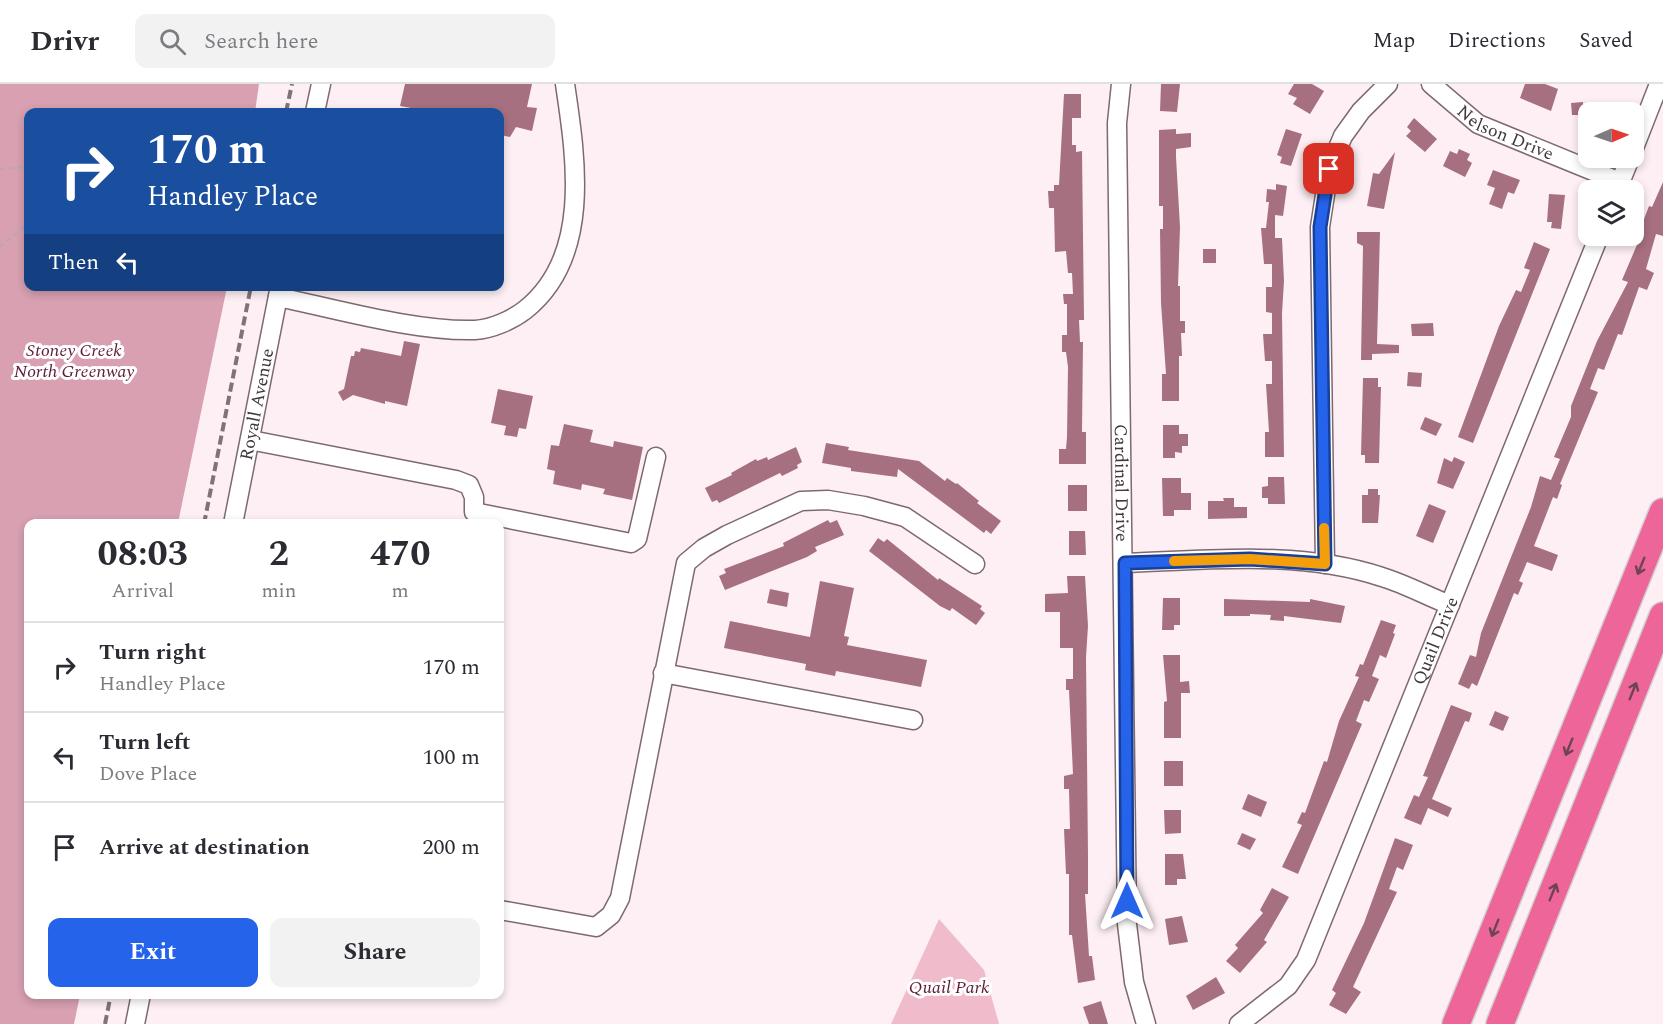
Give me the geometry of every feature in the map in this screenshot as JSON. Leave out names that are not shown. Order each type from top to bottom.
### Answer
[{"type":"highway","points":[[1456,1024],[1663,512]]},
{"type":"highway","points":[[1500,1024],[1663,616]]},
{"type":"street","points":[[316,108],[321,84]]},
{"type":"street","points":[[279,292],[442,330],[478,330],[514,318],[537,300],[558,272],[570,228],[576,195],[574,146],[565,84]]},
{"type":"street","name":"Cardinal Drive","points":[[1121,84],[1117,123],[1125,563],[1127,924],[1134,982],[1146,1024]]},
{"type":"street","points":[[1325,564],[1320,227],[1329,169],[1343,136],[1361,111],[1388,84]]},
{"type":"street","name":"Nelson Drive","points":[[1431,84],[1478,124],[1604,180]]},
{"type":"street","points":[[1644,122],[1659,84]]},
{"type":"street","name":"Quail Drive","points":[[1239,1024],[1288,986],[1306,960],[1595,246]]},
{"type":"street","name":"Royall Avenue","points":[[234,519],[279,292]]},
{"type":"street","points":[[250,440],[456,480],[469,485],[474,497],[474,512],[631,543],[637,539],[656,457]]},
{"type":"street","points":[[504,911],[596,927],[611,915],[620,898],[686,563],[719,539],[801,501],[828,500],[864,506],[905,517],[975,564]]},
{"type":"street","points":[[1125,563],[1250,559],[1325,564],[1381,576],[1450,605]]},
{"type":"street","points":[[663,673],[913,720]]},
{"type":"street","points":[[135,1024],[140,999]]},
{"type":"path","points":[[0,169],[24,167]]},
{"type":"path","points":[[0,247],[24,227]]},
{"type":"green space","name":"Stoney Creek North Greenway","points":[[0,84],[259,84],[256,108],[24,108],[24,291],[226,291],[179,519],[24,519],[24,999],[79,999],[74,1024],[0,1024]]},
{"type":"green space","name":"Quail Park","points":[[939,919],[984,970],[999,1024],[891,1024]]},
{"type":"building","points":[[405,84],[532,84],[527,107],[537,108],[532,131],[516,127],[510,137],[504,136],[504,108],[400,106]]},
{"type":"building","points":[[1161,84],[1180,84],[1177,112],[1160,111]]},
{"type":"building","points":[[1294,84],[1312,84],[1324,91],[1310,114],[1293,104],[1297,98],[1288,94]]},
{"type":"building","points":[[1525,84],[1545,84],[1558,89],[1551,111],[1520,98]]},
{"type":"building","points":[[1064,94],[1081,94],[1081,118],[1072,118],[1072,145],[1076,145],[1076,152],[1082,151],[1084,320],[1079,320],[1080,342],[1083,342],[1082,432],[1086,432],[1086,464],[1059,464],[1059,449],[1066,449],[1067,437],[1068,367],[1066,352],[1062,352],[1062,335],[1067,335],[1067,304],[1064,304],[1063,294],[1073,294],[1072,273],[1068,273],[1066,251],[1055,252],[1054,208],[1049,208],[1048,191],[1054,191],[1054,185],[1059,185]]},
{"type":"building","points":[[1578,102],[1578,115],[1572,115],[1571,103]]},
{"type":"building","points":[[1414,118],[1437,139],[1425,152],[1406,136],[1411,131],[1407,127]]},
{"type":"building","points":[[1176,129],[1176,134],[1191,133],[1191,147],[1176,149],[1180,227],[1178,286],[1180,286],[1180,321],[1185,321],[1185,333],[1181,333],[1179,401],[1162,401],[1162,374],[1166,374],[1161,303],[1160,229],[1163,229],[1163,206],[1159,206],[1159,130]]},
{"type":"building","points":[[1286,129],[1302,134],[1291,166],[1280,163],[1282,157],[1277,155]]},
{"type":"building","points":[[1459,149],[1470,154],[1467,160],[1472,163],[1465,177],[1443,166],[1450,151],[1457,154]]},
{"type":"building","points":[[1395,152],[1384,209],[1367,206],[1373,173],[1379,174]]},
{"type":"building","points":[[1493,170],[1520,180],[1514,194],[1508,192],[1502,209],[1489,204],[1495,188],[1487,185]]},
{"type":"building","points":[[1663,182],[1663,236],[1656,234],[1646,269],[1654,273],[1647,290],[1639,287],[1622,335],[1618,334],[1604,370],[1598,368],[1590,389],[1598,392],[1560,484],[1562,485],[1557,499],[1553,497],[1534,546],[1558,555],[1552,571],[1527,562],[1519,581],[1523,583],[1518,595],[1514,593],[1477,686],[1472,683],[1469,689],[1458,684],[1470,655],[1476,657],[1481,633],[1531,507],[1540,476],[1551,480],[1560,459],[1554,457],[1571,417],[1571,406],[1597,341],[1628,282],[1622,280],[1636,246],[1644,246],[1644,219],[1649,206],[1652,207]]},
{"type":"building","points":[[1276,184],[1287,186],[1283,216],[1275,215],[1275,238],[1282,238],[1284,281],[1282,313],[1284,457],[1265,457],[1265,432],[1269,432],[1266,384],[1272,384],[1272,361],[1265,361],[1263,334],[1272,334],[1272,313],[1266,312],[1266,287],[1272,287],[1272,264],[1264,264],[1261,228],[1266,228],[1269,202],[1266,202],[1267,189],[1276,190]]},
{"type":"building","points":[[1549,194],[1565,195],[1561,229],[1551,228],[1552,222],[1547,222]]},
{"type":"building","points":[[1357,232],[1380,232],[1377,344],[1399,345],[1399,353],[1372,354],[1372,360],[1361,360],[1363,246],[1357,243]]},
{"type":"building","points":[[1534,242],[1550,249],[1473,443],[1458,437],[1499,326],[1516,290],[1521,292],[1530,270],[1524,268]]},
{"type":"building","points":[[1203,249],[1216,249],[1216,263],[1203,263]]},
{"type":"building","points":[[1433,323],[1434,336],[1412,336],[1411,324]]},
{"type":"building","points":[[404,341],[420,344],[407,406],[385,401],[385,404],[353,395],[343,401],[338,392],[344,389],[351,356],[354,356],[355,351],[360,352],[361,348],[401,356]]},
{"type":"building","points":[[1408,372],[1422,373],[1421,387],[1407,386]]},
{"type":"building","points":[[1363,378],[1378,378],[1378,387],[1381,387],[1379,463],[1365,463],[1365,455],[1361,455]]},
{"type":"building","points":[[498,389],[533,396],[526,429],[519,428],[517,437],[504,435],[506,426],[491,423]]},
{"type":"building","points":[[1425,417],[1442,424],[1436,436],[1420,429]]},
{"type":"building","points":[[564,424],[593,430],[590,442],[613,447],[614,441],[643,447],[632,500],[603,494],[605,489],[582,484],[581,490],[553,484],[555,471],[547,469],[551,445],[559,446]]},
{"type":"building","points":[[1163,425],[1179,425],[1179,434],[1188,434],[1188,446],[1182,446],[1182,453],[1175,452],[1175,458],[1163,458]]},
{"type":"building","points":[[826,443],[849,447],[848,450],[919,461],[945,481],[947,478],[957,483],[979,501],[977,503],[1001,521],[991,534],[986,530],[984,533],[898,469],[897,477],[851,471],[851,468],[822,463]]},
{"type":"building","points":[[796,447],[802,462],[797,465],[798,468],[782,476],[780,473],[719,503],[717,500],[712,502],[705,488],[732,475],[731,473],[756,459],[757,461],[767,457],[768,460]]},
{"type":"building","points":[[1454,457],[1465,462],[1453,489],[1437,483],[1444,458],[1452,462]]},
{"type":"building","points":[[1268,477],[1284,477],[1285,504],[1268,504],[1268,498],[1262,498],[1262,487],[1268,486]]},
{"type":"building","points":[[1162,478],[1181,478],[1181,493],[1191,493],[1191,510],[1174,510],[1174,516],[1163,516]]},
{"type":"building","points":[[1068,485],[1087,485],[1087,511],[1068,511]]},
{"type":"building","points":[[1368,489],[1378,489],[1378,495],[1380,495],[1378,523],[1362,523],[1362,495],[1368,495]]},
{"type":"building","points":[[1223,498],[1234,498],[1234,507],[1247,507],[1247,518],[1208,519],[1208,501],[1224,501]]},
{"type":"building","points":[[1429,504],[1446,511],[1433,543],[1416,536]]},
{"type":"building","points":[[828,520],[830,523],[837,520],[844,535],[815,547],[817,551],[807,557],[725,590],[719,576],[726,573],[724,569],[784,546],[783,543]]},
{"type":"building","points":[[1069,531],[1085,531],[1086,555],[1069,555]]},
{"type":"building","points":[[878,538],[884,542],[887,539],[938,580],[939,578],[982,606],[980,609],[985,613],[976,625],[952,608],[950,611],[940,606],[869,551]]},
{"type":"building","points":[[1067,576],[1085,576],[1088,626],[1086,657],[1088,894],[1085,894],[1089,956],[1092,956],[1095,980],[1078,983],[1072,935],[1069,935],[1069,874],[1066,874],[1064,829],[1070,829],[1069,789],[1064,789],[1064,776],[1073,774],[1069,690],[1066,690],[1066,679],[1073,679],[1073,648],[1060,648],[1060,612],[1045,612],[1045,594],[1068,593]]},
{"type":"building","points":[[820,581],[854,588],[844,636],[849,637],[847,645],[927,660],[921,687],[836,671],[835,676],[805,670],[806,664],[724,648],[730,621],[810,637]]},
{"type":"building","points":[[770,589],[789,593],[787,607],[767,603]]},
{"type":"building","points":[[1163,598],[1180,598],[1180,625],[1174,625],[1174,630],[1162,630]]},
{"type":"building","points":[[1224,599],[1310,602],[1310,599],[1345,606],[1341,623],[1284,616],[1284,621],[1270,620],[1271,615],[1224,616]]},
{"type":"building","points":[[1381,620],[1396,625],[1393,633],[1395,634],[1386,658],[1380,655],[1372,676],[1379,679],[1369,702],[1364,700],[1356,721],[1362,724],[1298,874],[1282,867],[1302,825],[1297,823],[1302,812],[1305,813],[1324,761],[1327,762],[1339,721],[1359,677],[1355,676],[1360,664],[1363,665]]},
{"type":"building","points":[[1163,655],[1180,655],[1180,682],[1189,681],[1190,693],[1181,693],[1181,738],[1164,738],[1164,702],[1167,701]]},
{"type":"building","points":[[1451,705],[1472,713],[1469,722],[1465,721],[1432,799],[1452,808],[1448,817],[1428,808],[1421,825],[1404,818],[1414,795],[1419,797],[1428,777],[1423,776]]},
{"type":"building","points":[[1495,711],[1509,717],[1503,731],[1489,725]]},
{"type":"building","points":[[1164,761],[1183,761],[1183,786],[1164,786]]},
{"type":"building","points":[[1248,794],[1267,802],[1261,817],[1242,809]]},
{"type":"building","points":[[1164,810],[1181,810],[1181,833],[1165,834]]},
{"type":"building","points":[[1242,833],[1256,839],[1250,850],[1237,844]]},
{"type":"building","points":[[1395,838],[1413,845],[1403,870],[1397,867],[1389,889],[1397,892],[1353,987],[1361,992],[1346,1014],[1329,1005],[1336,993],[1332,990],[1364,923]]},
{"type":"building","points":[[1165,854],[1183,854],[1186,879],[1177,879],[1177,885],[1165,885]]},
{"type":"building","points":[[1272,888],[1289,897],[1264,940],[1267,942],[1240,973],[1226,961],[1238,948],[1235,945],[1263,913],[1260,910]]},
{"type":"building","points":[[1182,916],[1188,942],[1169,945],[1165,919]]},
{"type":"building","points":[[1216,977],[1225,993],[1193,1010],[1186,996]]},
{"type":"building","points":[[1101,1001],[1108,1024],[1089,1024],[1083,1007]]},
{"type":"railway","points":[[287,108],[292,84]]},
{"type":"railway","points":[[205,519],[250,291]]},
{"type":"railway","points":[[105,1024],[110,999]]},
{"type":"slow traffic","points":[[1174,561],[1250,559],[1325,564],[1324,528]]},
{"type":"route","points":[[1127,901],[1125,563],[1250,559],[1325,564],[1320,227],[1329,169]]}]
